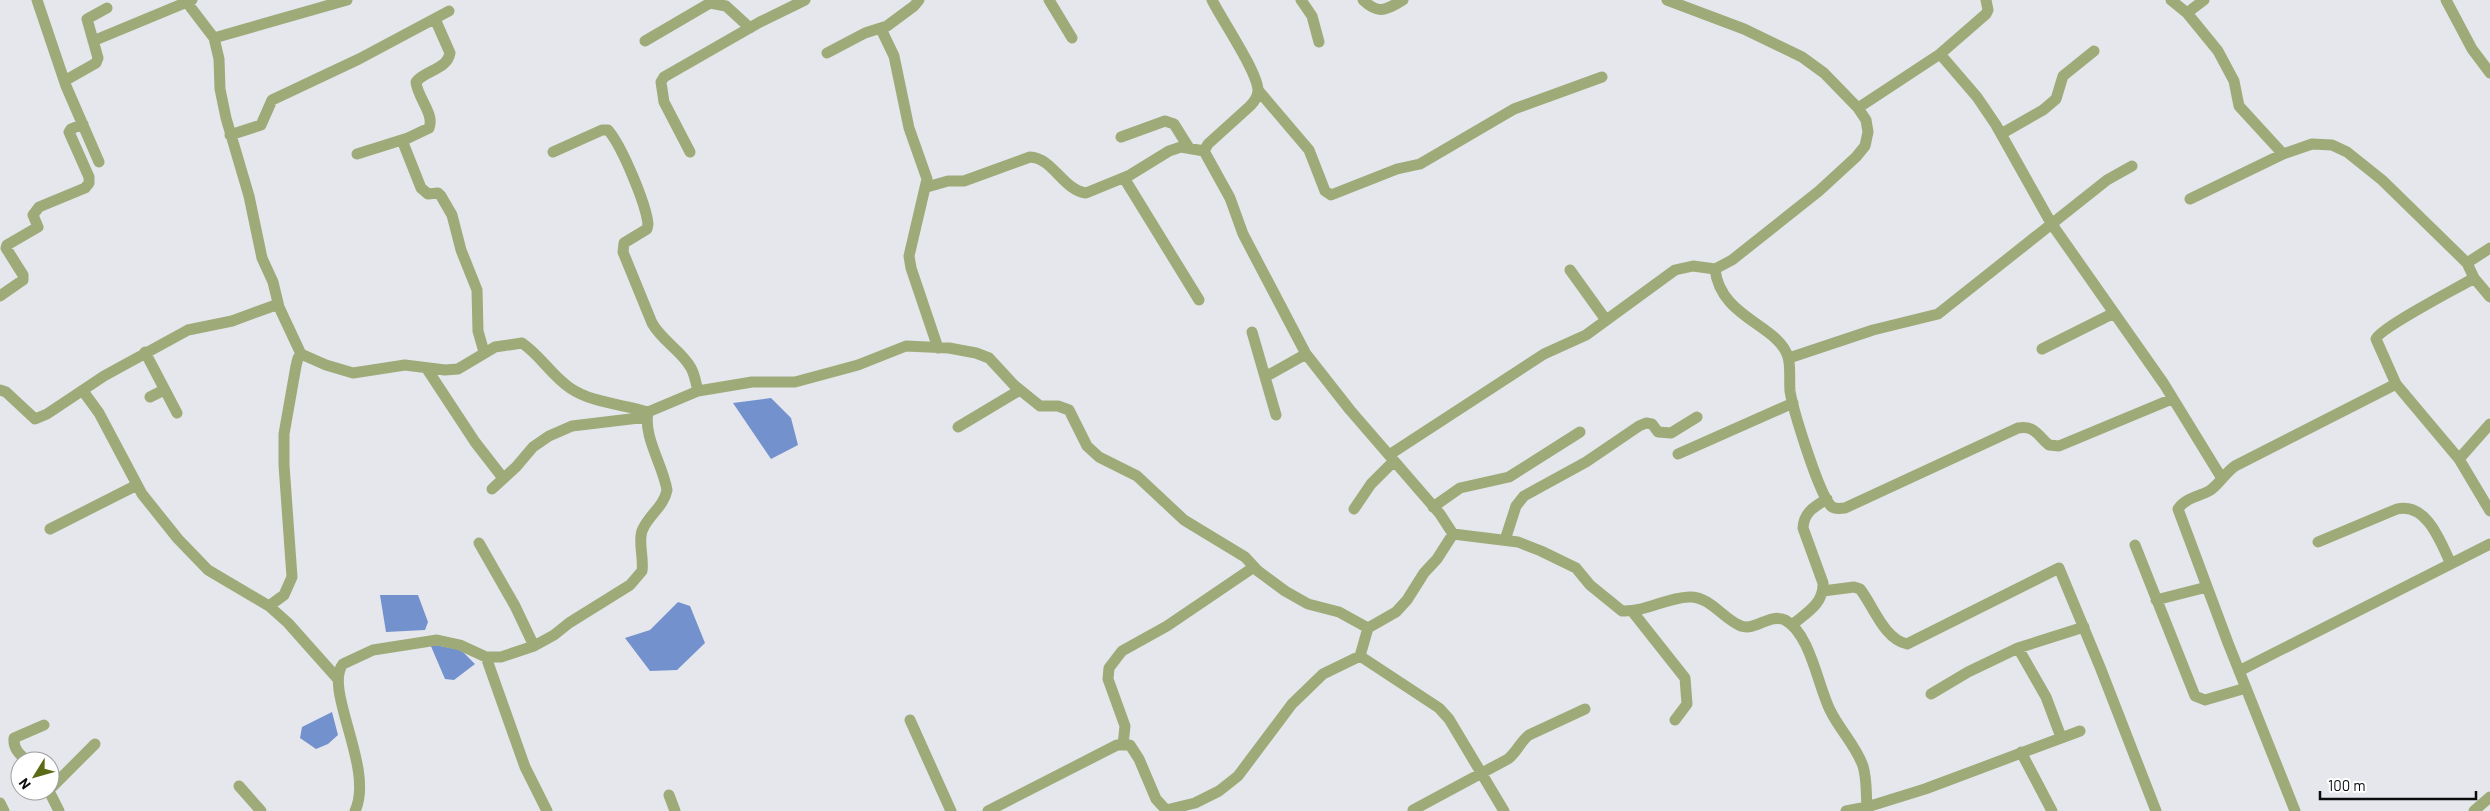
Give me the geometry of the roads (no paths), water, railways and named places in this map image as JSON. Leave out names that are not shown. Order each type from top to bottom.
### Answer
[{"type":"street","points":[[37,0],[82,124],[99,162]]},
{"type":"street","points":[[214,38],[347,0]]},
{"type":"street","points":[[690,152],[664,102],[661,82],[664,77],[750,28],[805,0]]},
{"type":"street","points":[[828,53],[864,33],[882,29],[914,6],[918,0]]},
{"type":"street","points":[[1049,0],[1072,38]]},
{"type":"street","points":[[1212,0],[1249,67],[1258,90],[1309,150],[1325,191],[1331,195],[1397,169],[1420,164],[1514,109],[1602,78]]},
{"type":"street","points":[[1301,0],[1312,16],[1319,42]]},
{"type":"street","points":[[1362,0],[1372,9],[1383,10],[1403,0]]},
{"type":"street","points":[[1354,510],[1370,484],[1391,458],[1544,354],[1586,335],[1675,270],[1693,266],[1715,269],[1752,246],[1856,157],[1865,146],[1868,132],[1866,120],[1858,108],[1824,73],[1802,57],[1744,29],[1667,0]]},
{"type":"street","points":[[1858,108],[1940,54],[1986,14],[1988,10],[1986,0]]},
{"type":"street","points":[[2171,0],[2187,13],[2218,51],[2234,81],[2239,106],[2283,154]]},
{"type":"street","points":[[2187,13],[2204,0]]},
{"type":"street","points":[[2446,0],[2472,49],[2490,73]]},
{"type":"street","points":[[93,41],[188,1],[214,38],[219,60],[220,89],[230,135],[249,196],[262,258],[273,282],[279,307],[301,354],[326,365],[353,373],[405,365],[427,369],[458,369],[495,347],[522,342],[570,388],[586,397],[647,414]]},
{"type":"street","points":[[645,41],[710,3],[726,6],[750,28]]},
{"type":"street","points":[[66,80],[96,63],[98,58],[87,19],[107,8]]},
{"type":"street","points":[[230,135],[261,126],[272,100],[449,11]]},
{"type":"street","points":[[357,154],[424,132],[430,124],[430,118],[419,96],[416,82],[449,59],[450,53],[435,19]]},
{"type":"street","points":[[882,29],[894,56],[906,115],[926,172],[927,187],[920,204],[909,256],[938,348]]},
{"type":"street","points":[[2001,134],[2043,110],[2056,100],[2063,76],[2094,51]]},
{"type":"street","points":[[1940,54],[1977,97],[2001,134],[2051,223],[2164,384],[2221,477]]},
{"type":"street","points":[[1204,151],[1208,144],[1250,106],[1255,100],[1258,90]]},
{"type":"street","points":[[1121,137],[1165,121],[1174,124],[1189,148]]},
{"type":"street","points":[[0,296],[23,280],[23,275],[6,248],[7,245],[38,227],[33,215],[39,207],[84,188],[89,183],[89,177],[69,132],[71,129],[82,124]]},
{"type":"street","points":[[553,152],[602,130],[608,130],[614,137],[632,176],[648,224],[647,229],[624,243],[623,252],[652,323],[658,334],[686,360],[693,370],[698,391]]},
{"type":"street","points":[[402,140],[421,188],[428,194],[438,193],[452,214],[461,250],[477,290],[478,331],[484,352]]},
{"type":"street","points":[[2190,199],[2283,154],[2312,144],[2332,145],[2347,152],[2382,180],[2467,263],[2474,278],[2490,297]]},
{"type":"street","points":[[927,187],[948,181],[964,182],[1030,157],[1039,159],[1079,192],[1092,192],[1124,178],[1169,151],[1181,147],[1204,151],[1230,198],[1243,234],[1306,354],[1433,507],[1453,534],[1518,542],[1576,568],[1608,602],[1622,611],[1632,612],[1690,597],[1704,601],[1742,626],[1754,626],[1768,619],[1782,619],[1792,625],[1810,655],[1821,691],[1830,711],[1862,765],[1867,809]]},
{"type":"street","points":[[1789,358],[1873,330],[1938,314],[2107,180],[2132,166]]},
{"type":"street","points":[[1124,178],[1199,300]]},
{"type":"street","points":[[2467,263],[2490,248]]},
{"type":"street","points":[[1715,269],[1718,283],[1736,310],[1774,338],[1786,350],[1789,358],[1793,403],[1827,500],[1836,509],[1845,508],[2018,428],[2026,427],[2034,430],[2049,445],[2059,446],[2172,399]]},
{"type":"street","points":[[1570,270],[1606,320]]},
{"type":"street","points":[[2474,278],[2378,335],[2376,340],[2396,384],[2459,459],[2490,511]]},
{"type":"street","points":[[0,390],[6,392],[35,419],[47,414],[145,352],[188,330],[232,321],[273,306],[279,307]]},
{"type":"street","points":[[2042,349],[2114,313]]},
{"type":"street","points":[[1252,332],[1276,415]]},
{"type":"street","points":[[492,489],[516,467],[533,447],[572,426],[647,414],[698,391],[752,382],[795,382],[858,365],[906,346],[964,350],[989,358],[1020,390],[1040,406],[1058,406],[1069,410],[1087,446],[1099,457],[1136,476],[1184,520],[1245,557],[1254,567],[1285,591],[1308,604],[1339,612],[1368,628]]},
{"type":"street","points":[[145,352],[177,413]]},
{"type":"street","points":[[268,606],[284,595],[292,576],[284,474],[284,434],[296,366],[301,354]]},
{"type":"street","points":[[1265,377],[1306,354]]},
{"type":"street","points":[[427,369],[475,442],[503,478]]},
{"type":"street","points":[[2295,811],[2239,671],[2178,509],[2182,503],[2215,487],[2221,477],[2235,466],[2396,384]]},
{"type":"street","points":[[150,397],[164,390]]},
{"type":"street","points":[[958,427],[1020,390]]},
{"type":"street","points":[[83,391],[99,413],[137,485],[178,539],[208,570],[268,606],[302,636],[337,678],[359,773],[361,791],[354,811]]},
{"type":"street","points":[[1678,454],[1793,403]]},
{"type":"street","points":[[337,678],[343,664],[357,656],[391,645],[414,642],[451,642],[486,657],[501,657],[534,646],[603,603],[637,579],[642,571],[641,534],[647,521],[666,497],[667,490],[647,414]]},
{"type":"street","points":[[1505,540],[1516,506],[1524,496],[1586,462],[1639,426],[1646,423],[1652,424],[1658,432],[1671,433],[1697,417]]},
{"type":"street","points":[[2459,459],[2490,424]]},
{"type":"street","points":[[1433,507],[1460,488],[1509,477],[1580,432]]},
{"type":"street","points":[[50,530],[137,485]]},
{"type":"street","points":[[1792,625],[1813,608],[1820,600],[1824,591],[1823,583],[1803,528],[1803,521],[1811,509],[1827,500]]},
{"type":"street","points":[[2318,542],[2397,509],[2411,508],[2418,512],[2431,527],[2451,564]]},
{"type":"street","points":[[988,811],[1117,746],[1123,745],[1130,745],[1139,759],[1156,799],[1166,810],[1195,803],[1219,791],[1238,776],[1298,698],[1323,674],[1360,656],[1368,628],[1396,612],[1407,600],[1453,534]]},
{"type":"street","points":[[480,543],[515,606],[534,646]]},
{"type":"street","points":[[2239,671],[2490,544]]},
{"type":"street","points":[[2135,546],[2197,699],[2205,700],[2246,688]]},
{"type":"street","points":[[1123,745],[1125,726],[1108,679],[1109,668],[1122,651],[1167,626],[1254,567]]},
{"type":"street","points":[[1824,591],[1854,586],[1860,589],[1889,634],[1896,642],[1907,644],[2059,568],[2156,811]]},
{"type":"street","points":[[2156,600],[2207,587]]},
{"type":"street","points":[[1632,612],[1685,678],[1687,704],[1675,720]]},
{"type":"street","points":[[1931,694],[1968,672],[2018,648],[2084,627]]},
{"type":"street","points":[[2018,648],[2046,697],[2061,738]]},
{"type":"street","points":[[1360,656],[1439,708],[1449,720],[1504,811]]},
{"type":"street","points":[[486,657],[525,767],[547,811]]},
{"type":"street","points":[[1413,810],[1518,751],[1524,739],[1529,735],[1586,709]]},
{"type":"street","points":[[910,720],[951,811]]},
{"type":"street","points":[[18,751],[14,744],[14,738],[44,725]]},
{"type":"street","points":[[1846,811],[1867,809],[2080,731]]},
{"type":"street","points":[[60,780],[95,744]]},
{"type":"street","points":[[2021,752],[2052,811]]},
{"type":"street","points":[[239,786],[261,811]]},
{"type":"street","points":[[669,795],[675,811]]},
{"type":"street","points":[[2474,811],[2490,797]]},
{"type":"street","points":[[0,804],[4,811]]},
{"type":"water","points":[[771,398],[791,418],[798,445],[771,459],[733,403]]},
{"type":"water","points":[[380,595],[418,595],[428,622],[425,630],[386,632]]},
{"type":"water","points":[[678,602],[690,606],[705,643],[677,670],[650,671],[625,638],[650,630]]},
{"type":"water","points":[[430,644],[461,650],[475,664],[454,680],[445,679]]},
{"type":"water","points":[[332,712],[338,735],[328,744],[316,749],[300,738],[302,727]]}]
